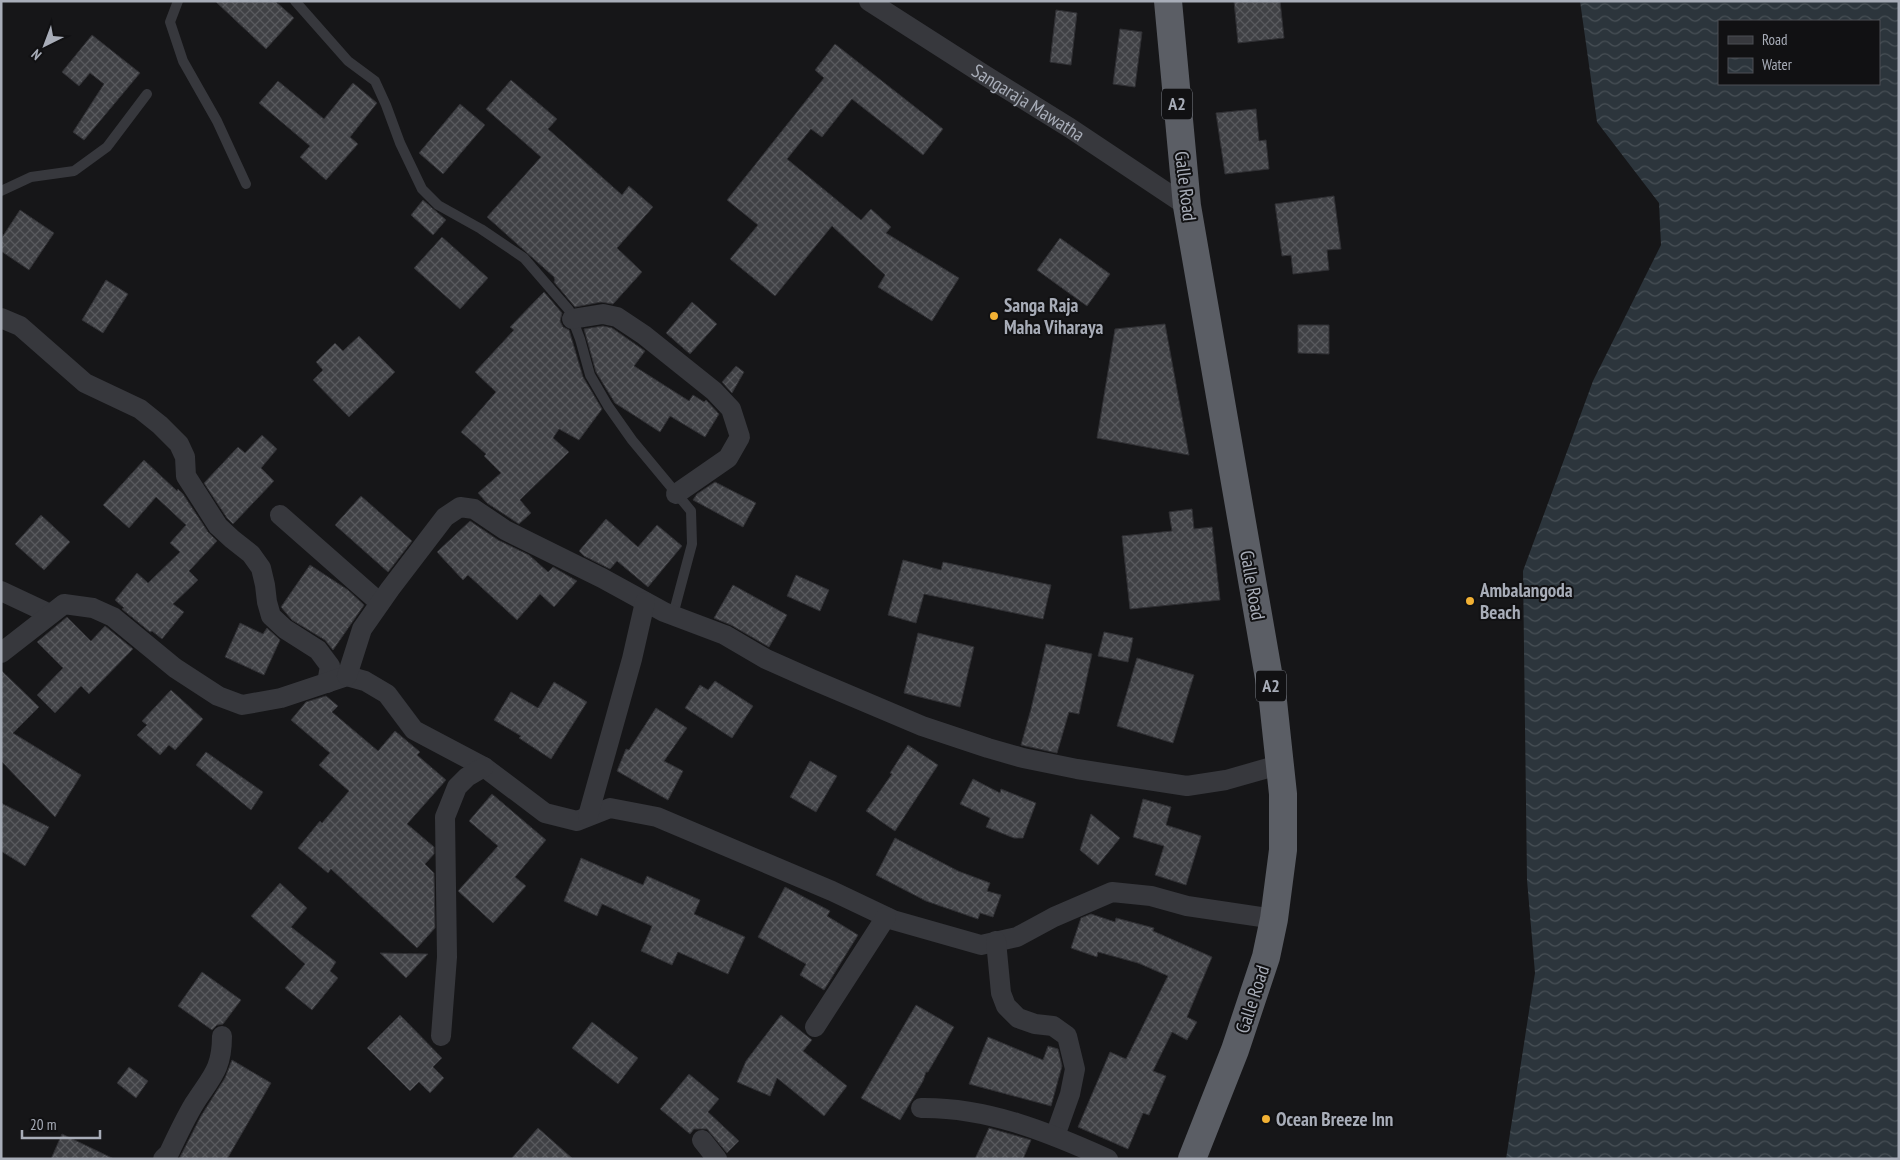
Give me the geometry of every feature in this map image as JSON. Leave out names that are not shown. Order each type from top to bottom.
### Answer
[{"type":"highway","name":"Galle Road","points":[[1168,1],[1187,206],[1273,701],[1283,794],[1283,850],[1274,919],[1266,957],[1235,1050],[1192,1159]]},
{"type":"street","name":"Sangaraja Mawatha","points":[[869,1],[1070,128],[1187,206]]},
{"type":"street","points":[[572,319],[603,314],[617,317],[644,335],[694,374],[732,409],[740,437],[728,458],[676,494]]},
{"type":"street","points":[[1,318],[20,326],[85,383],[140,409],[179,444],[185,457],[186,476],[218,526],[251,554],[261,568],[271,616],[285,629],[318,650],[330,666],[327,683]]},
{"type":"street","points":[[347,676],[362,629],[445,517],[460,507],[474,509],[505,530],[602,578],[645,602],[672,615],[725,635],[784,667],[914,722],[1023,758],[1077,769],[1187,786],[1226,780],[1279,765]]},
{"type":"street","points":[[280,515],[380,603]]},
{"type":"street","points":[[1,591],[50,614]]},
{"type":"street","points":[[588,816],[632,659],[645,602]]},
{"type":"street","points":[[1,653],[64,604],[93,608],[113,617],[175,668],[218,696],[242,704],[281,698],[347,676],[365,680],[387,694],[414,730],[484,767],[546,813],[577,821],[610,808],[657,817],[832,891],[892,920],[981,945],[1017,937],[1054,917],[1112,892],[1151,896],[1187,906],[1274,919]]},
{"type":"street","points":[[441,1036],[447,957],[445,817],[457,787],[467,777],[484,767]]},
{"type":"street","points":[[815,1027],[886,917]]},
{"type":"street","points":[[996,941],[1001,993],[1006,1006],[1018,1018],[1035,1024],[1053,1026],[1067,1036],[1075,1069],[1070,1094],[1055,1136]]},
{"type":"street","points":[[163,1159],[169,1153],[195,1103],[218,1068],[222,1053],[222,1036]]},
{"type":"street","points":[[921,1108],[944,1107],[984,1113],[1055,1136],[1108,1159]]},
{"type":"street","points":[[702,1140],[717,1159]]},
{"type":"lane","points":[[178,1],[170,22],[183,61],[217,121],[246,184]]},
{"type":"lane","points":[[296,1],[348,61],[374,81],[422,189],[438,204],[481,229],[524,258],[569,310],[590,375],[608,406],[691,511],[692,544],[672,615]]},
{"type":"lane","points":[[1,191],[31,178],[74,171],[107,147],[147,94]]},
{"type":"water","points":[[1580,1],[1899,1],[1899,1159],[1506,1159],[1535,973],[1527,880],[1523,571],[1593,381],[1661,245],[1659,203],[1597,122]]},
{"type":"building","points":[[215,1],[275,1],[294,18],[266,49]]},
{"type":"building","points":[[1234,1],[1280,1],[1284,38],[1238,43]]},
{"type":"building","points":[[1056,10],[1077,13],[1071,65],[1050,62]]},
{"type":"building","points":[[1120,29],[1142,32],[1135,87],[1113,84]]},
{"type":"building","points":[[92,35],[140,73],[84,140],[73,132],[104,84],[90,73],[79,86],[62,72]]},
{"type":"building","points":[[835,44],[943,129],[923,155],[852,99],[822,137],[811,129],[787,159],[861,220],[871,209],[891,227],[886,233],[959,278],[932,321],[878,287],[885,275],[832,226],[775,296],[730,259],[758,225],[727,200],[824,78],[815,70]]},
{"type":"building","points":[[511,80],[557,119],[548,129],[622,195],[629,186],[653,207],[617,248],[642,272],[613,304],[601,302],[575,307],[554,282],[554,277],[487,217],[541,157],[486,109]]},
{"type":"building","points":[[278,81],[324,119],[353,83],[377,103],[350,137],[358,144],[326,180],[300,157],[310,146],[259,103]]},
{"type":"building","points":[[460,104],[485,125],[443,174],[419,153]]},
{"type":"building","points":[[1256,109],[1259,141],[1266,140],[1269,169],[1225,174],[1216,113]]},
{"type":"building","points":[[1334,196],[1341,249],[1327,250],[1329,270],[1293,274],[1291,255],[1282,256],[1275,204]]},
{"type":"building","points":[[423,200],[446,220],[433,235],[411,215]]},
{"type":"building","points":[[20,210],[54,233],[29,270],[1,251],[1,239]]},
{"type":"building","points":[[442,237],[488,278],[460,309],[414,268]]},
{"type":"building","points":[[1060,238],[1110,274],[1087,306],[1037,270]]},
{"type":"building","points":[[106,280],[128,294],[103,333],[82,320]]},
{"type":"building","points":[[544,292],[562,313],[560,321],[563,327],[569,330],[583,377],[602,409],[579,440],[559,429],[553,438],[569,452],[520,500],[531,513],[519,524],[487,503],[478,493],[501,473],[484,456],[486,454],[461,432],[496,392],[475,372],[514,330],[510,327]]},
{"type":"building","points":[[692,302],[717,324],[690,354],[666,333]]},
{"type":"building","points":[[1165,324],[1189,455],[1097,438],[1115,329]]},
{"type":"building","points":[[1298,325],[1329,325],[1329,354],[1298,353]]},
{"type":"building","points":[[603,326],[612,328],[645,351],[634,366],[689,401],[693,395],[704,402],[706,400],[719,414],[705,437],[670,416],[660,432],[615,403],[596,372],[584,329]]},
{"type":"building","points":[[359,336],[395,372],[349,417],[313,380],[323,370],[316,362],[335,343],[343,351]]},
{"type":"building","points":[[736,366],[744,372],[732,393],[722,382]]},
{"type":"building","points":[[262,435],[277,449],[261,468],[274,481],[233,524],[204,483],[238,447],[245,453]]},
{"type":"building","points":[[144,460],[177,491],[178,489],[183,494],[208,532],[217,541],[189,571],[198,580],[173,604],[184,612],[162,639],[152,631],[150,632],[122,609],[124,608],[115,600],[137,573],[148,583],[180,552],[170,543],[186,525],[156,497],[129,528],[103,505]]},
{"type":"building","points":[[715,482],[756,503],[743,527],[693,500],[697,494]]},
{"type":"building","points":[[361,496],[412,541],[388,572],[335,525]]},
{"type":"building","points":[[1192,509],[1194,529],[1212,527],[1220,600],[1130,609],[1122,536],[1172,531],[1169,512]]},
{"type":"building","points":[[41,515],[70,542],[44,570],[15,544]]},
{"type":"building","points":[[606,519],[638,547],[657,525],[682,546],[648,587],[617,561],[610,569],[584,556],[579,551]]},
{"type":"building","points":[[470,521],[498,540],[529,555],[548,572],[553,567],[577,581],[554,607],[540,594],[517,620],[468,575],[463,580],[437,552]]},
{"type":"building","points":[[903,560],[941,570],[943,562],[1051,585],[1043,619],[924,594],[916,623],[888,615]]},
{"type":"building","points":[[310,565],[348,590],[364,605],[333,650],[325,640],[292,620],[281,607]]},
{"type":"building","points":[[796,575],[829,590],[820,611],[787,596]]},
{"type":"building","points":[[733,585],[787,615],[769,647],[731,625],[714,618]]},
{"type":"building","points":[[67,617],[91,641],[105,626],[133,649],[89,694],[81,686],[55,713],[37,695],[63,668],[37,642]]},
{"type":"building","points":[[240,623],[263,634],[267,628],[280,640],[264,675],[225,657]]},
{"type":"building","points":[[1104,632],[1133,638],[1128,662],[1098,656]]},
{"type":"building","points":[[918,633],[974,647],[960,707],[904,693]]},
{"type":"building","points":[[1046,644],[1092,654],[1079,714],[1069,712],[1057,753],[1021,745]]},
{"type":"building","points":[[1137,658],[1194,675],[1173,743],[1117,726]]},
{"type":"building","points":[[1,670],[39,707],[13,733],[81,775],[55,817],[1,761]]},
{"type":"building","points":[[715,681],[753,706],[732,738],[685,708],[700,685],[708,690]]},
{"type":"building","points":[[554,682],[587,702],[551,759],[519,738],[521,736],[494,720],[511,692],[538,708]]},
{"type":"building","points":[[171,690],[203,719],[175,750],[169,745],[160,755],[137,735],[147,725],[142,721]]},
{"type":"building","points":[[326,696],[338,706],[332,712],[378,751],[395,731],[420,752],[417,755],[446,780],[407,824],[434,847],[434,854],[425,864],[434,873],[435,928],[417,948],[331,869],[328,873],[298,848],[320,821],[322,823],[349,791],[319,765],[330,753],[291,720],[306,702]]},
{"type":"building","points":[[656,708],[687,728],[664,761],[683,771],[668,800],[617,771],[626,749],[629,750]]},
{"type":"building","points":[[908,745],[938,765],[895,831],[866,811],[892,774],[890,773]]},
{"type":"building","points":[[206,752],[263,792],[251,810],[196,765]]},
{"type":"building","points":[[810,761],[837,776],[816,812],[790,797]]},
{"type":"building","points":[[973,779],[1000,793],[1001,789],[1036,803],[1023,838],[1014,838],[986,827],[990,818],[960,804]]},
{"type":"building","points":[[492,794],[546,840],[515,877],[526,886],[493,923],[458,891],[498,846],[469,821]]},
{"type":"building","points":[[1143,799],[1171,807],[1166,825],[1201,836],[1186,885],[1155,875],[1164,846],[1133,837]]},
{"type":"building","points":[[1,803],[49,827],[25,866],[1,851]]},
{"type":"building","points":[[1091,814],[1120,838],[1098,865],[1080,850]]},
{"type":"building","points":[[895,838],[958,871],[990,883],[987,891],[1001,895],[993,917],[980,913],[978,919],[926,901],[876,875]]},
{"type":"building","points":[[581,858],[643,885],[647,876],[700,900],[694,914],[745,937],[728,974],[678,952],[672,965],[641,951],[652,926],[602,904],[597,916],[564,901]]},
{"type":"building","points":[[280,883],[307,908],[291,927],[336,962],[330,971],[338,978],[312,1010],[285,988],[305,964],[251,916]]},
{"type":"building","points":[[785,887],[830,911],[827,916],[858,935],[824,990],[800,975],[806,964],[758,937]]},
{"type":"building","points":[[1091,914],[1115,922],[1116,918],[1154,928],[1153,931],[1212,957],[1187,1017],[1197,1022],[1187,1040],[1172,1032],[1153,1071],[1166,1076],[1149,1115],[1143,1113],[1128,1149],[1078,1127],[1110,1052],[1126,1059],[1168,976],[1138,963],[1098,952],[1097,957],[1071,948],[1081,918]]},
{"type":"building","points":[[380,953],[428,954],[406,978]]},
{"type":"building","points":[[202,972],[241,1000],[223,1024],[217,1025],[212,1030],[178,1006]]},
{"type":"building","points":[[916,1005],[954,1027],[928,1072],[926,1072],[923,1081],[900,1120],[861,1098]]},
{"type":"building","points":[[400,1015],[442,1058],[433,1067],[444,1078],[430,1093],[419,1082],[410,1091],[367,1048]]},
{"type":"building","points":[[781,1015],[812,1040],[803,1051],[847,1086],[824,1116],[777,1078],[770,1096],[737,1082],[746,1061]]},
{"type":"building","points":[[592,1022],[638,1058],[618,1084],[572,1048]]},
{"type":"building","points":[[988,1037],[1043,1060],[1048,1046],[1058,1049],[1062,1066],[1051,1106],[969,1084]]},
{"type":"building","points":[[232,1060],[271,1083],[227,1159],[179,1159],[201,1116],[225,1078]]},
{"type":"building","points":[[129,1067],[148,1081],[136,1098],[117,1083]]},
{"type":"building","points":[[689,1074],[719,1099],[708,1112],[739,1141],[727,1153],[707,1129],[694,1129],[690,1134],[660,1109]]},
{"type":"building","points":[[538,1128],[573,1159],[511,1159]]},
{"type":"building","points":[[989,1128],[1031,1140],[1023,1159],[975,1159]]},
{"type":"building","points":[[62,1134],[114,1159],[51,1159]]},
{"type":"place","name":"Sanga Raja Maha Viharaya","points":[[994,316]]},
{"type":"place","name":"Ambalangoda Beach","points":[[1470,601]]},
{"type":"place","name":"Ocean Breeze Inn","points":[[1266,1119]]}]
